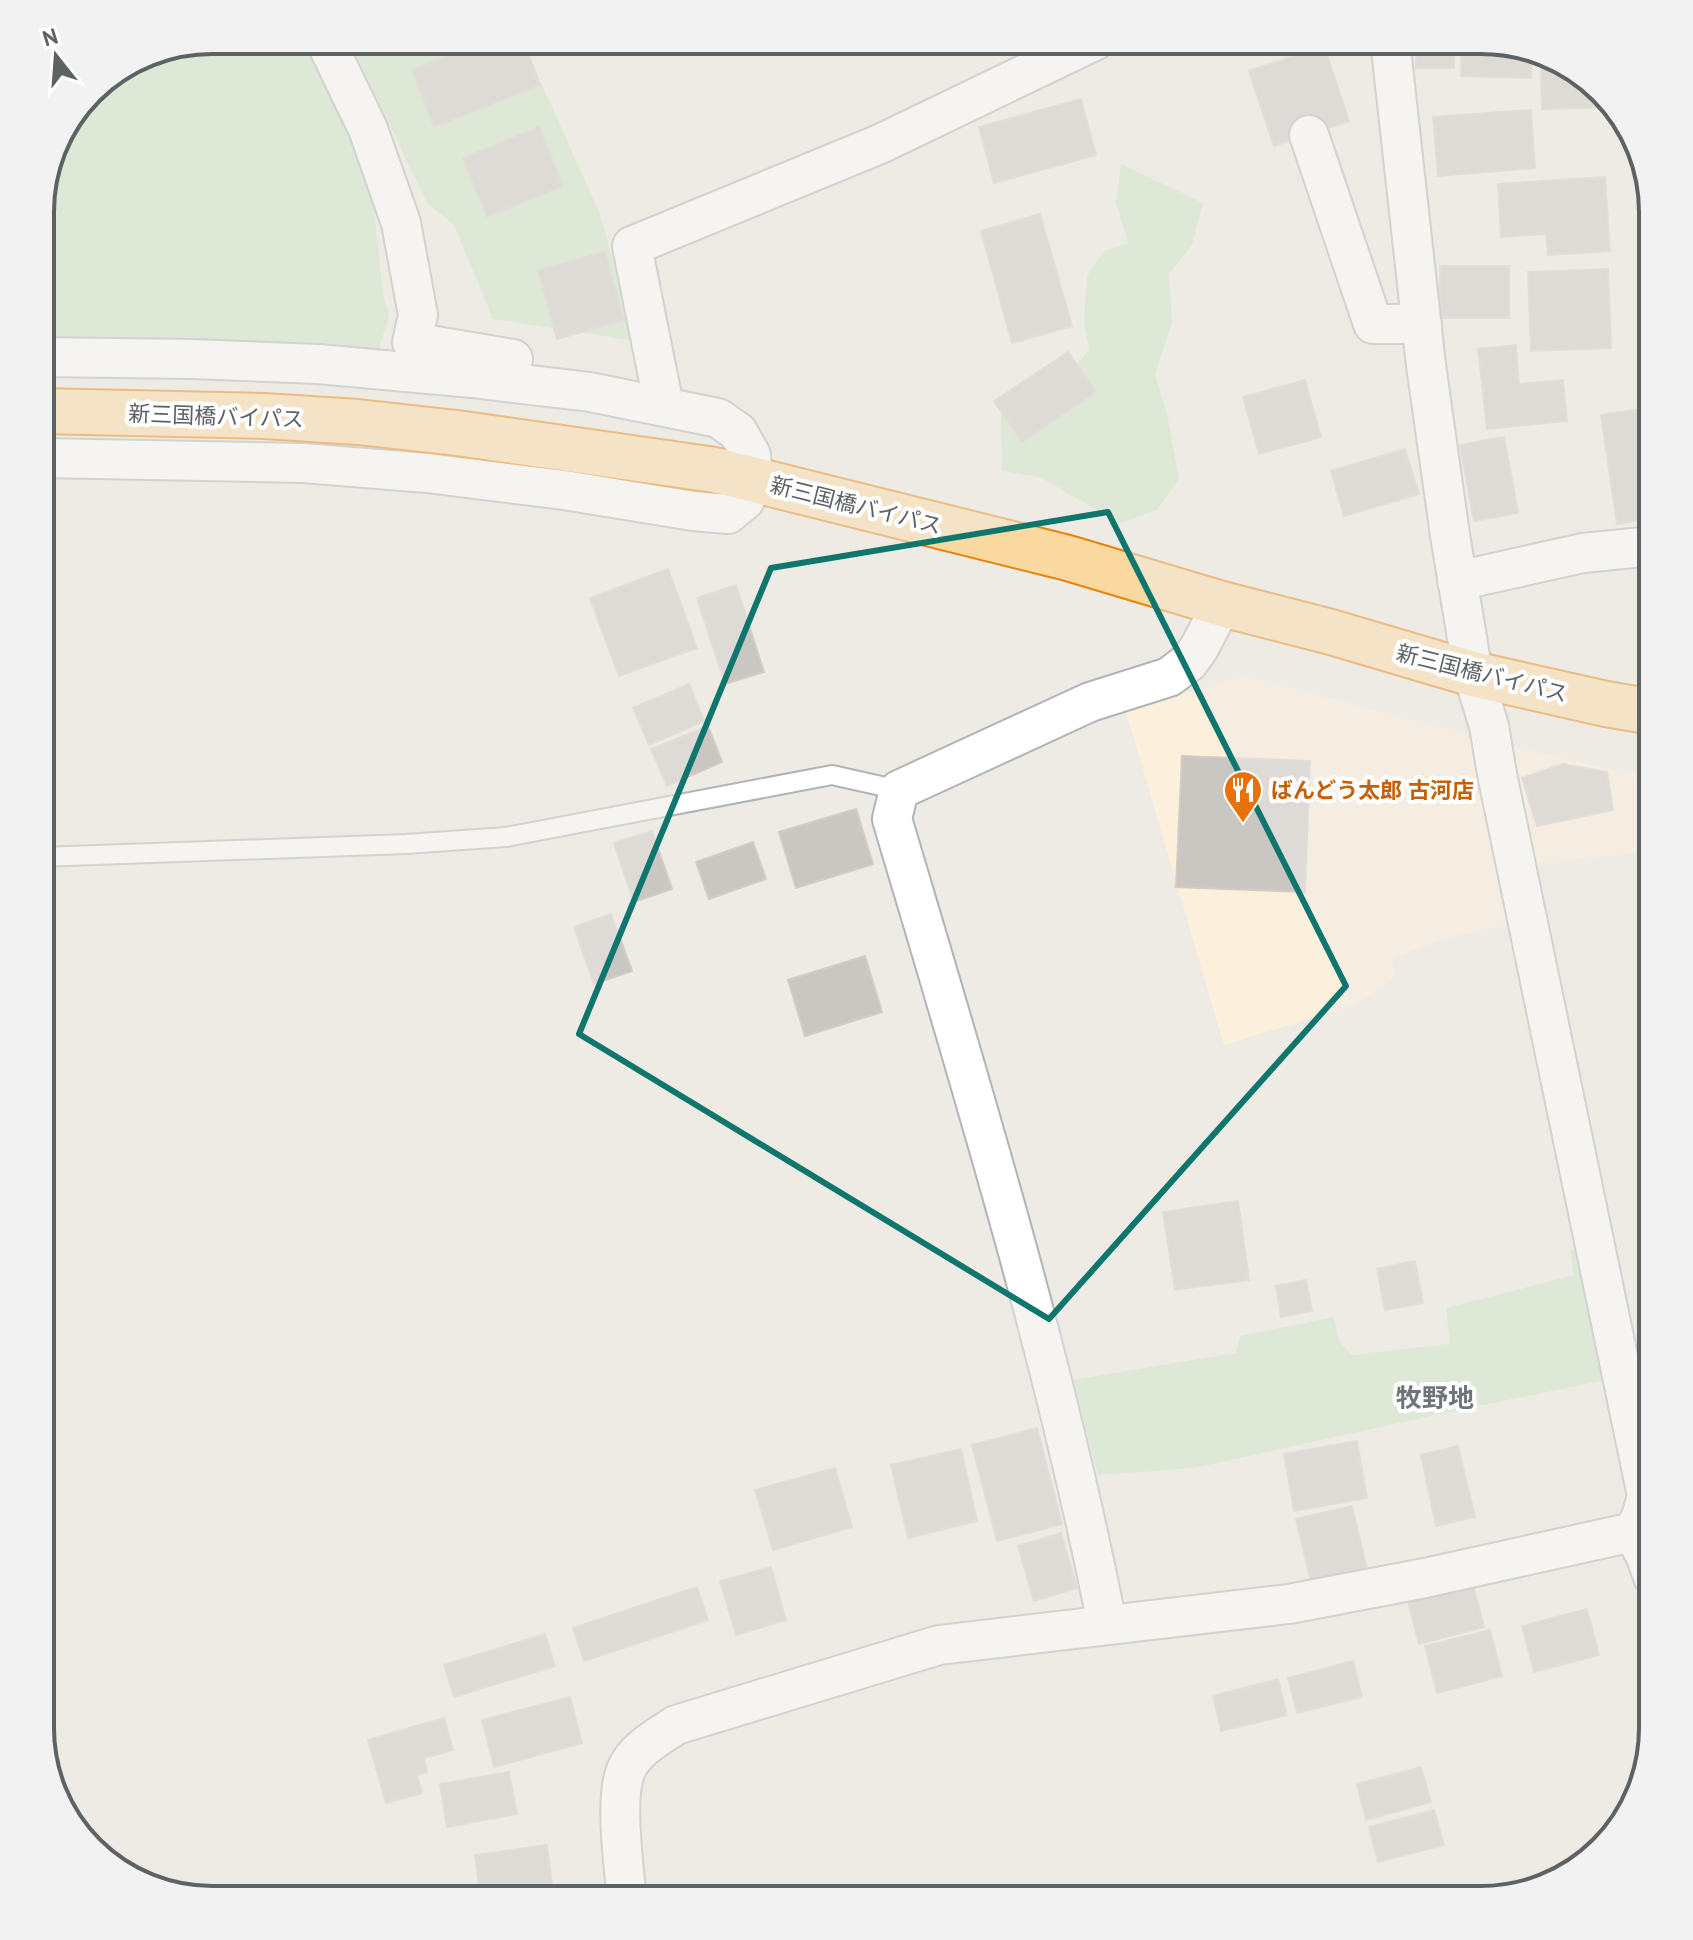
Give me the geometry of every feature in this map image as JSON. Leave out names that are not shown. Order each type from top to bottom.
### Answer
[{"type":"highway","name":"新三国橋バイパス","points":[[54,411],[264,416],[358,422],[715,470],[1068,558],[1473,674],[1639,710]]},
{"type":"street","points":[[54,458],[303,463],[427,473],[728,514],[745,500],[753,479],[751,455],[738,432],[718,418],[662,395],[412,342],[418,315],[401,223],[368,129],[332,54]]},
{"type":"street","points":[[662,395],[632,246],[880,144],[1067,54]]},
{"type":"street","points":[[1392,54],[1422,324],[1457,581],[1473,674],[1489,726],[1639,1444]]},
{"type":"street","points":[[1309,135],[1373,324],[1422,324]]},
{"type":"street","points":[[54,357],[318,364],[590,392],[662,395]]},
{"type":"street","points":[[1457,581],[1583,553],[1639,547]]},
{"type":"street","points":[[1107,1624],[1036,1315],[892,819],[899,790],[1090,702],[1169,677],[1189,662],[1222,604]]},
{"type":"street","points":[[626,1886],[620,1801],[626,1769],[646,1744],[676,1725],[939,1645],[1289,1604],[1425,1578],[1633,1532],[1639,1521]]},
{"type":"street","points":[[1633,1532],[1639,1544]]},
{"type":"lane","points":[[54,857],[406,844],[506,837],[832,775],[899,790]]},
{"type":"highlighted area","points":[[1108,512],[1346,986],[1049,1319],[579,1034],[771,568]]},
{"type":"shaded area","points":[[1244,676],[1474,736],[1511,923],[1443,939],[1392,958],[1395,975],[1355,1005],[1224,1045],[1126,711]]},
{"type":"shaded area","points":[[1503,745],[1639,775],[1639,852],[1527,865]]},
{"type":"green space","points":[[212,54],[318,54],[332,76],[369,187],[383,295],[389,316],[379,349],[54,340],[54,202],[59,171],[70,142],[100,100],[142,70],[171,59]]},
{"type":"green space","points":[[356,54],[528,54],[600,214],[635,341],[493,319],[454,225],[427,203]]},
{"type":"green space","points":[[1121,164],[1203,203],[1192,245],[1169,274],[1172,322],[1155,374],[1167,414],[1179,479],[1157,510],[1120,523],[1040,477],[1002,471],[1001,411],[1048,398],[1089,350],[1084,323],[1087,276],[1104,251],[1128,243],[1116,203]]},
{"type":"green space","points":[[1578,1249],[1606,1380],[1194,1468],[1098,1475],[1073,1380],[1236,1353],[1240,1336],[1334,1317],[1339,1341],[1352,1355],[1450,1344],[1446,1308],[1574,1275],[1570,1250]]},
{"type":"building","points":[[453,54],[528,54],[540,85],[434,127],[412,70]]},
{"type":"building","points":[[1300,54],[1327,54],[1349,121],[1274,146],[1249,71]]},
{"type":"building","points":[[1416,54],[1454,54],[1454,68],[1416,68]]},
{"type":"building","points":[[1462,54],[1501,55],[1532,63],[1531,78],[1461,76]]},
{"type":"building","points":[[1541,66],[1577,87],[1599,107],[1542,109]]},
{"type":"building","points":[[1081,99],[1096,155],[994,183],[979,127]]},
{"type":"building","points":[[1531,110],[1535,168],[1438,176],[1433,117]]},
{"type":"building","points":[[539,127],[563,186],[487,217],[463,158]]},
{"type":"building","points":[[1605,177],[1610,251],[1548,255],[1546,234],[1501,237],[1498,184]]},
{"type":"building","points":[[1040,214],[1072,326],[1012,343],[981,231]]},
{"type":"building","points":[[605,252],[624,320],[557,339],[538,270]]},
{"type":"building","points":[[1440,266],[1509,266],[1509,318],[1440,318]]},
{"type":"building","points":[[1608,269],[1611,348],[1531,351],[1528,272]]},
{"type":"building","points":[[1516,345],[1519,384],[1563,380],[1567,421],[1487,429],[1478,349]]},
{"type":"building","points":[[1068,352],[1096,392],[1022,442],[994,401]]},
{"type":"building","points":[[1305,380],[1321,437],[1259,454],[1243,397]]},
{"type":"building","points":[[1639,409],[1639,520],[1617,524],[1601,415]]},
{"type":"building","points":[[1504,437],[1518,513],[1474,521],[1460,445]]},
{"type":"building","points":[[1405,449],[1419,494],[1344,516],[1331,471]]},
{"type":"building","points":[[668,569],[697,648],[619,676],[590,598]]},
{"type":"building","points":[[736,585],[764,672],[725,684],[697,598]]},
{"type":"building","points":[[689,684],[704,721],[649,745],[633,708]]},
{"type":"building","points":[[708,726],[722,762],[667,786],[651,749]]},
{"type":"building","name":"ばんどう太郎 古河店","points":[[1182,756],[1310,761],[1305,892],[1176,887]]},
{"type":"building","points":[[1563,764],[1607,772],[1613,810],[1537,826],[1522,778]]},
{"type":"building","points":[[856,809],[873,864],[796,888],[779,832]]},
{"type":"building","points":[[652,831],[672,889],[634,902],[614,843]]},
{"type":"building","points":[[753,842],[766,879],[709,899],[696,862]]},
{"type":"building","points":[[611,914],[632,971],[594,984],[574,927]]},
{"type":"building","points":[[865,956],[882,1012],[805,1036],[788,980]]},
{"type":"building","points":[[1238,1201],[1249,1280],[1175,1290],[1163,1212]]},
{"type":"building","points":[[1415,1261],[1423,1303],[1385,1310],[1377,1269]]},
{"type":"building","points":[[1306,1280],[1312,1311],[1281,1317],[1276,1286]]},
{"type":"building","points":[[1037,1428],[1062,1524],[997,1541],[972,1445]]},
{"type":"building","points":[[1357,1441],[1367,1498],[1294,1511],[1284,1454]]},
{"type":"building","points":[[1458,1446],[1475,1517],[1436,1526],[1421,1455]]},
{"type":"building","points":[[961,1449],[977,1521],[908,1538],[891,1465]]},
{"type":"building","points":[[835,1468],[852,1527],[773,1550],[755,1490]]},
{"type":"building","points":[[1352,1506],[1369,1578],[1313,1591],[1296,1519]]},
{"type":"building","points":[[1061,1533],[1077,1588],[1034,1601],[1018,1546]]},
{"type":"building","points":[[771,1567],[786,1620],[736,1635],[720,1581]]},
{"type":"building","points":[[1472,1581],[1484,1627],[1419,1644],[1407,1598]]},
{"type":"building","points":[[697,1587],[708,1620],[584,1661],[573,1628]]},
{"type":"building","points":[[1587,1609],[1599,1655],[1534,1672],[1522,1626]]},
{"type":"building","points":[[1490,1630],[1502,1676],[1437,1693],[1425,1646]]},
{"type":"building","points":[[545,1634],[555,1666],[454,1697],[444,1665]]},
{"type":"building","points":[[1353,1661],[1362,1697],[1297,1713],[1288,1678]]},
{"type":"building","points":[[1278,1679],[1287,1715],[1221,1731],[1213,1696]]},
{"type":"building","points":[[570,1697],[582,1743],[494,1767],[482,1720]]},
{"type":"building","points":[[444,1718],[453,1750],[424,1758],[427,1772],[417,1775],[422,1793],[386,1803],[368,1740]]},
{"type":"building","points":[[1421,1767],[1431,1802],[1366,1820],[1357,1784]]},
{"type":"building","points":[[509,1772],[517,1814],[447,1827],[440,1784]]},
{"type":"building","points":[[1434,1810],[1444,1845],[1378,1862],[1369,1827]]},
{"type":"building","points":[[547,1845],[552,1886],[479,1886],[475,1855]]},
{"type":"place","name":"ばんどう太郎 古河店","points":[[1243,824]]},
{"type":"district","name":"牧野地","points":[[1435,1398]]}]
